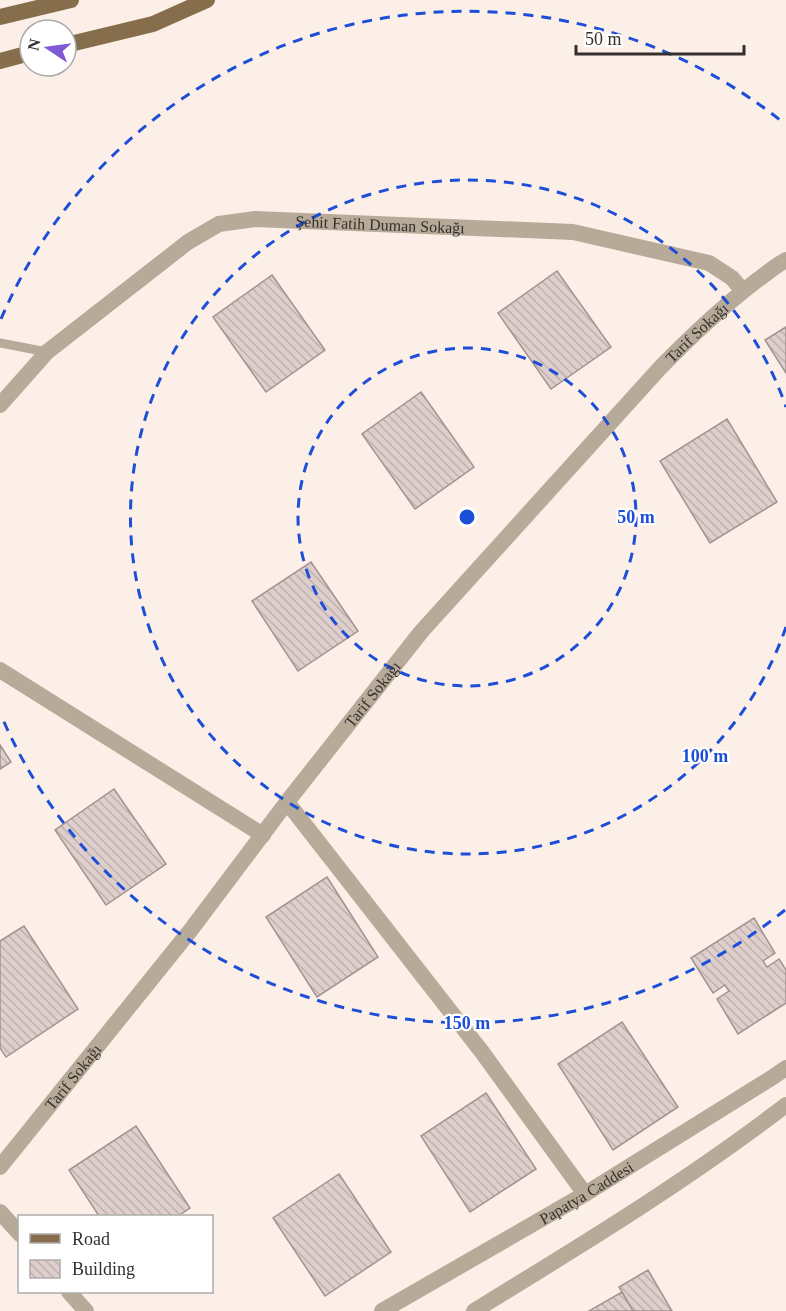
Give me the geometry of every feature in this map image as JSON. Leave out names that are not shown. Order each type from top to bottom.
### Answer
[{"type":"main road","points":[[0,17],[71,0]]},
{"type":"main road","points":[[78,42],[153,24],[207,0]]},
{"type":"main road","points":[[0,61],[18,56]]},
{"type":"street","name":"Şehit Fatih Duman Sokağı","points":[[0,405],[47,352],[188,242],[219,224],[255,219],[573,232],[709,263],[732,278],[743,291]]},
{"type":"street","name":"Tarif Sokağı","points":[[0,1167],[190,931],[287,802],[421,632],[688,339],[743,291],[786,260]]},
{"type":"street","points":[[0,670],[263,835]]},
{"type":"street","points":[[287,802],[482,1052],[585,1194]]},
{"type":"street","name":"Papatya Caddesi","points":[[382,1311],[585,1194],[786,1068]]},
{"type":"street","points":[[474,1311],[572,1251],[671,1186],[786,1105]]},
{"type":"street","points":[[0,1212],[18,1232]]},
{"type":"street","points":[[70,1293],[86,1311]]},
{"type":"lane","points":[[0,343],[47,352]]},
{"type":"building","points":[[557,271],[611,347],[551,389],[498,313]]},
{"type":"building","points":[[272,275],[325,350],[266,392],[213,317]]},
{"type":"building","points":[[786,327],[786,373],[765,340]]},
{"type":"building","points":[[421,392],[474,467],[415,509],[362,434]]},
{"type":"building","points":[[727,419],[777,502],[710,543],[660,461]]},
{"type":"building","points":[[311,562],[358,631],[298,671],[252,601]]},
{"type":"building","points":[[0,745],[11,762],[0,769]]},
{"type":"building","points":[[114,789],[166,864],[106,905],[55,830]]},
{"type":"building","points":[[327,877],[378,957],[317,997],[266,917]]},
{"type":"building","points":[[754,918],[775,953],[763,961],[767,967],[779,959],[786,970],[786,1003],[738,1034],[717,999],[729,991],[725,985],[713,993],[691,958]]},
{"type":"building","points":[[24,926],[78,1009],[6,1057],[0,1048],[0,941]]},
{"type":"building","points":[[622,1022],[678,1107],[613,1150],[558,1064]]},
{"type":"building","points":[[486,1093],[536,1169],[470,1212],[421,1136]]},
{"type":"building","points":[[136,1126],[190,1208],[180,1215],[98,1215],[69,1170]]},
{"type":"building","points":[[339,1174],[391,1252],[325,1296],[273,1218]]},
{"type":"building","points":[[648,1270],[672,1311],[633,1311],[619,1287]]},
{"type":"building","points":[[622,1292],[633,1311],[589,1311]]}]
